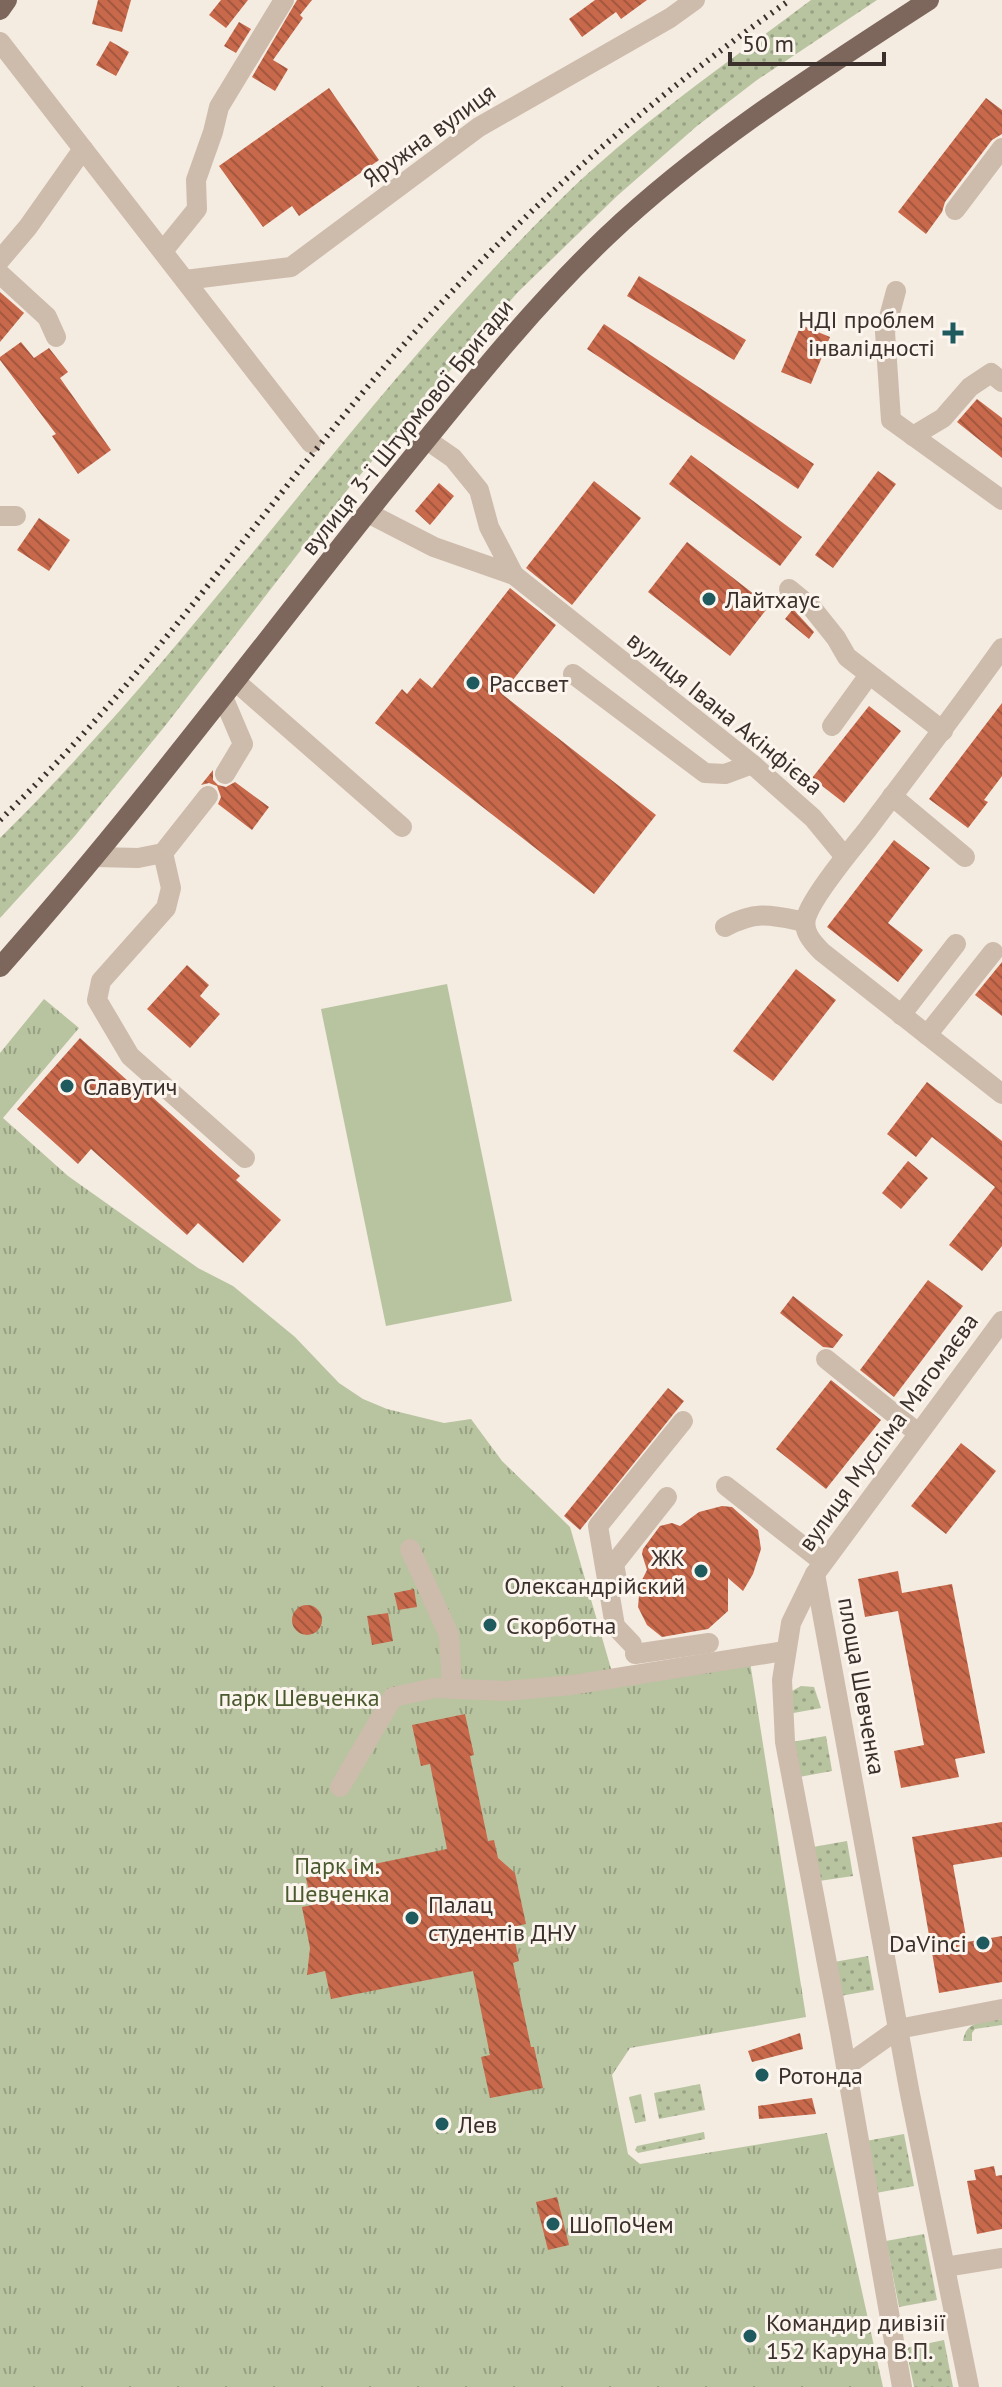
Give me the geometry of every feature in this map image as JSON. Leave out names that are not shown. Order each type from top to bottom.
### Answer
[{"type":"main road","points":[[0,10],[7,0]]},
{"type":"main road","name":"вулиця 3-ї Штурмової Бригади","points":[[0,967],[96,857],[368,513],[552,291],[650,196],[710,149],[929,0]]},
{"type":"street","points":[[163,251],[197,209],[196,180],[219,107],[284,0]]},
{"type":"street","name":"Яружна вулиця","points":[[185,280],[291,267],[479,127],[670,18],[695,0]]},
{"type":"street","points":[[0,42],[311,443]]},
{"type":"street","points":[[955,210],[1002,148]]},
{"type":"street","points":[[0,260],[28,227],[83,149]]},
{"type":"street","points":[[0,274],[47,317],[56,337]]},
{"type":"street","points":[[896,291],[885,332],[891,420],[1002,500]]},
{"type":"street","points":[[913,436],[943,418],[970,387],[991,373],[1002,382]]},
{"type":"street","points":[[427,440],[453,458],[479,490],[489,527],[516,577]]},
{"type":"street","points":[[368,513],[434,547],[516,577]]},
{"type":"street","name":"вулиця Івана Акінфієва","points":[[516,577],[752,764],[813,818],[845,857]]},
{"type":"street","points":[[789,589],[812,608],[847,657],[943,731]]},
{"type":"street","points":[[1002,648],[943,731],[845,857],[811,907],[805,922],[807,932],[822,952],[1002,1094]]},
{"type":"street","points":[[573,674],[705,773],[725,774],[752,764]]},
{"type":"street","points":[[832,726],[869,675]]},
{"type":"street","points":[[225,774],[243,744],[229,689]]},
{"type":"street","points":[[229,689],[402,827]]},
{"type":"street","points":[[96,857],[138,858],[163,853],[208,796]]},
{"type":"street","points":[[892,796],[965,857]]},
{"type":"street","points":[[163,853],[171,888],[166,908],[101,981],[97,1000],[130,1056],[245,1158]]},
{"type":"street","points":[[725,927],[762,913],[805,922]]},
{"type":"street","points":[[901,1015],[956,944]]},
{"type":"street","points":[[927,1035],[993,952]]},
{"type":"street","name":"вулиця Мусліма Магомаєва","points":[[819,1568],[1002,1321]]},
{"type":"street","points":[[826,1359],[918,1433]]},
{"type":"street","points":[[636,1657],[615,1626],[598,1526],[683,1421]]},
{"type":"street","points":[[726,1486],[819,1568]]},
{"type":"street","points":[[636,1657],[624,1619],[614,1564],[667,1497]]},
{"type":"street","points":[[410,1549],[449,1635],[452,1688]]},
{"type":"street","name":"площа Шевченка","points":[[819,1568],[791,1623],[784,1651],[782,1695],[785,1742],[902,2387]]},
{"type":"street","name":"площа Шевченка","points":[[819,1568],[898,2029],[969,2387]]},
{"type":"street","points":[[340,1787],[393,1697],[435,1688],[506,1691],[572,1685],[636,1657],[709,1643]]},
{"type":"street","points":[[636,1657],[784,1651]]},
{"type":"street","points":[[846,2066],[898,2029],[1002,2009]]},
{"type":"street","points":[[945,2267],[1002,2258]]},
{"type":"green space","points":[[811,0],[877,0],[757,80],[697,126],[617,196],[517,293],[348,489],[165,726],[74,837],[0,918],[0,838],[144,683],[413,358],[484,279],[586,175],[680,97]]},
{"type":"green space","points":[[447,984],[512,1301],[386,1326],[321,1009]]},
{"type":"green space","name":"парк Шевченка","points":[[44,999],[79,1028],[3,1118],[68,1176],[198,1268],[233,1286],[295,1337],[339,1383],[363,1399],[387,1409],[444,1423],[471,1419],[502,1461],[570,1527],[616,1686],[750,1662],[806,2017],[630,2048],[612,2075],[628,2154],[640,2164],[827,2133],[883,2387],[0,2387],[0,1053]]},
{"type":"green space","points":[[801,1686],[814,1687],[821,1708],[788,1714],[792,1691]]},
{"type":"green space","points":[[826,1736],[832,1771],[799,1777],[792,1742]]},
{"type":"green space","points":[[847,1841],[853,1876],[819,1881],[813,1847]]},
{"type":"green space","points":[[868,1956],[874,1990],[840,1996],[834,1962]]},
{"type":"green space","points":[[1002,2019],[1002,2025],[975,2029],[972,2041],[963,2041],[972,2026]]},
{"type":"green space","points":[[700,2084],[705,2110],[659,2119],[654,2093]]},
{"type":"green space","points":[[641,2094],[646,2121],[635,2123],[629,2097]]},
{"type":"green space","points":[[704,2132],[705,2139],[638,2153],[635,2150],[637,2146]]},
{"type":"green space","points":[[904,2134],[914,2186],[876,2193],[866,2141]]},
{"type":"green space","points":[[924,2234],[937,2300],[899,2307],[886,2241]]},
{"type":"green space","points":[[944,2340],[953,2387],[914,2387],[906,2348]]},
{"type":"building","points":[[98,0],[131,0],[122,32],[92,24]]},
{"type":"building","points":[[221,0],[248,0],[226,28],[209,15]]},
{"type":"building","points":[[297,0],[312,0],[273,60],[288,69],[275,91],[252,77]]},
{"type":"building","points":[[595,0],[647,0],[621,19],[616,12],[582,37],[569,19]]},
{"type":"building","points":[[239,22],[251,29],[236,53],[224,46]]},
{"type":"building","points":[[110,41],[129,52],[116,76],[96,65]]},
{"type":"building","points":[[329,88],[379,160],[299,216],[292,206],[263,227],[219,166]]},
{"type":"building","points":[[986,98],[1002,110],[1002,134],[992,140],[945,202],[942,212],[926,234],[898,212]]},
{"type":"building","points":[[639,276],[746,340],[734,360],[627,296]]},
{"type":"building","points":[[0,292],[24,313],[0,342]]},
{"type":"building","points":[[604,324],[814,464],[798,489],[587,349]]},
{"type":"building","points":[[801,325],[830,337],[811,384],[781,372]]},
{"type":"building","points":[[21,342],[34,358],[49,348],[68,372],[60,378],[111,450],[78,474],[52,436],[56,434],[0,360]]},
{"type":"building","points":[[977,399],[1002,418],[1002,458],[957,422]]},
{"type":"building","points":[[691,455],[802,537],[780,566],[669,484]]},
{"type":"building","points":[[878,471],[896,484],[833,568],[815,555]]},
{"type":"building","points":[[594,481],[641,518],[572,605],[526,568]]},
{"type":"building","points":[[439,483],[454,496],[430,525],[415,511]]},
{"type":"building","points":[[39,518],[70,540],[49,571],[17,550]]},
{"type":"building","name":"Лайтхаус","points":[[687,542],[769,606],[730,656],[648,592]]},
{"type":"building","name":"Рассвет","points":[[510,588],[556,625],[502,694],[656,815],[594,894],[375,723],[402,689],[407,694],[420,678],[432,688]]},
{"type":"building","points":[[793,609],[814,632],[809,639],[785,619]]},
{"type":"building","points":[[1002,703],[1002,776],[984,800],[988,802],[968,828],[929,799]]},
{"type":"building","points":[[869,706],[901,731],[844,803],[812,778]]},
{"type":"building","points":[[213,770],[213,780],[218,785],[226,787],[235,782],[269,807],[252,830],[218,804],[221,797],[217,786],[209,783],[201,785]]},
{"type":"building","points":[[894,840],[930,868],[888,923],[923,950],[898,982],[827,927]]},
{"type":"building","points":[[1002,962],[1002,1016],[975,995]]},
{"type":"building","points":[[187,965],[209,985],[200,996],[220,1014],[190,1048],[147,1009]]},
{"type":"building","points":[[796,969],[836,1000],[773,1081],[733,1051]]},
{"type":"building","points":[[80,1038],[138,1090],[141,1087],[240,1176],[236,1180],[281,1220],[243,1263],[198,1223],[187,1235],[91,1149],[78,1164],[17,1109]]},
{"type":"building","points":[[927,1082],[1002,1141],[1002,1246],[982,1271],[949,1245],[995,1187],[932,1137],[916,1157],[887,1134]]},
{"type":"building","points":[[908,1161],[928,1178],[901,1209],[882,1193]]},
{"type":"building","points":[[928,1280],[963,1306],[894,1397],[860,1370]]},
{"type":"building","points":[[793,1296],[843,1335],[833,1348],[823,1347],[780,1313]]},
{"type":"building","points":[[831,1380],[881,1420],[826,1489],[776,1449]]},
{"type":"building","points":[[668,1388],[684,1401],[580,1530],[564,1516]]},
{"type":"building","points":[[961,1443],[996,1471],[946,1534],[911,1506]]},
{"type":"building","name":"ЖК Олександрійский","points":[[722,1506],[732,1507],[758,1530],[761,1549],[753,1574],[743,1591],[728,1578],[728,1611],[708,1629],[662,1637],[647,1625],[638,1607],[640,1584],[647,1570],[643,1549],[660,1526],[672,1523],[680,1526],[699,1512]]},
{"type":"building","points":[[898,1571],[902,1593],[952,1584],[985,1753],[955,1759],[959,1777],[901,1788],[894,1751],[924,1745],[898,1611],[865,1617],[858,1579]]},
{"type":"building","points":[[414,1589],[417,1607],[398,1610],[394,1593]]},
{"type":"building","points":[[307,1605],[317,1610],[322,1620],[317,1630],[307,1635],[297,1630],[292,1620],[297,1610]]},
{"type":"building","points":[[388,1613],[393,1641],[372,1645],[367,1616]]},
{"type":"building","name":"Палац студентів ДНУ","points":[[465,1714],[474,1755],[470,1756],[488,1841],[494,1840],[498,1858],[515,1873],[526,1924],[512,1927],[519,1961],[513,1963],[543,2088],[490,2098],[481,2057],[490,2055],[473,1971],[331,1999],[325,1971],[307,1975],[310,1948],[302,1907],[312,1905],[306,1878],[447,1849],[430,1764],[421,1766],[412,1725]]},
{"type":"building","points":[[1002,1822],[1002,1857],[953,1865],[967,1942],[1002,1936],[1002,1982],[939,1993],[912,1837]]},
{"type":"building","points":[[800,2033],[803,2049],[752,2062],[748,2051]]},
{"type":"building","points":[[812,2098],[816,2114],[759,2119],[758,2106]]},
{"type":"building","points":[[994,2166],[996,2176],[1002,2175],[1002,2229],[977,2234],[967,2181],[976,2180],[974,2170]]},
{"type":"building","name":"ШоПоЧем","points":[[557,2197],[569,2245],[548,2250],[536,2202]]},
{"type":"railway","points":[[0,820],[106,708],[205,590],[349,409],[489,253],[634,120],[790,0]]},
{"type":"place","name":"НДІ проблем інвалідності","points":[[953,333]]},
{"type":"place","name":"Лайтхаус","points":[[709,599]]},
{"type":"place","name":"Рассвет","points":[[473,683]]},
{"type":"place","name":"Славутич","points":[[67,1086]]},
{"type":"place","name":"ЖК Олександрійский","points":[[701,1571]]},
{"type":"place","name":"Скорботна","points":[[490,1625]]},
{"type":"place","name":"Палац студентів ДНУ","points":[[412,1918]]},
{"type":"place","name":"DaVinci","points":[[983,1943]]},
{"type":"place","name":"Ротонда","points":[[762,2075]]},
{"type":"place","name":"Лев","points":[[442,2124]]},
{"type":"place","name":"ШоПоЧем","points":[[553,2224]]},
{"type":"place","name":"Командир дивізії 152 Каруна В.П.","points":[[750,2336]]},
{"type":"park label","name":"Парк iм. Шевченка","points":[[337,1879]]}]
